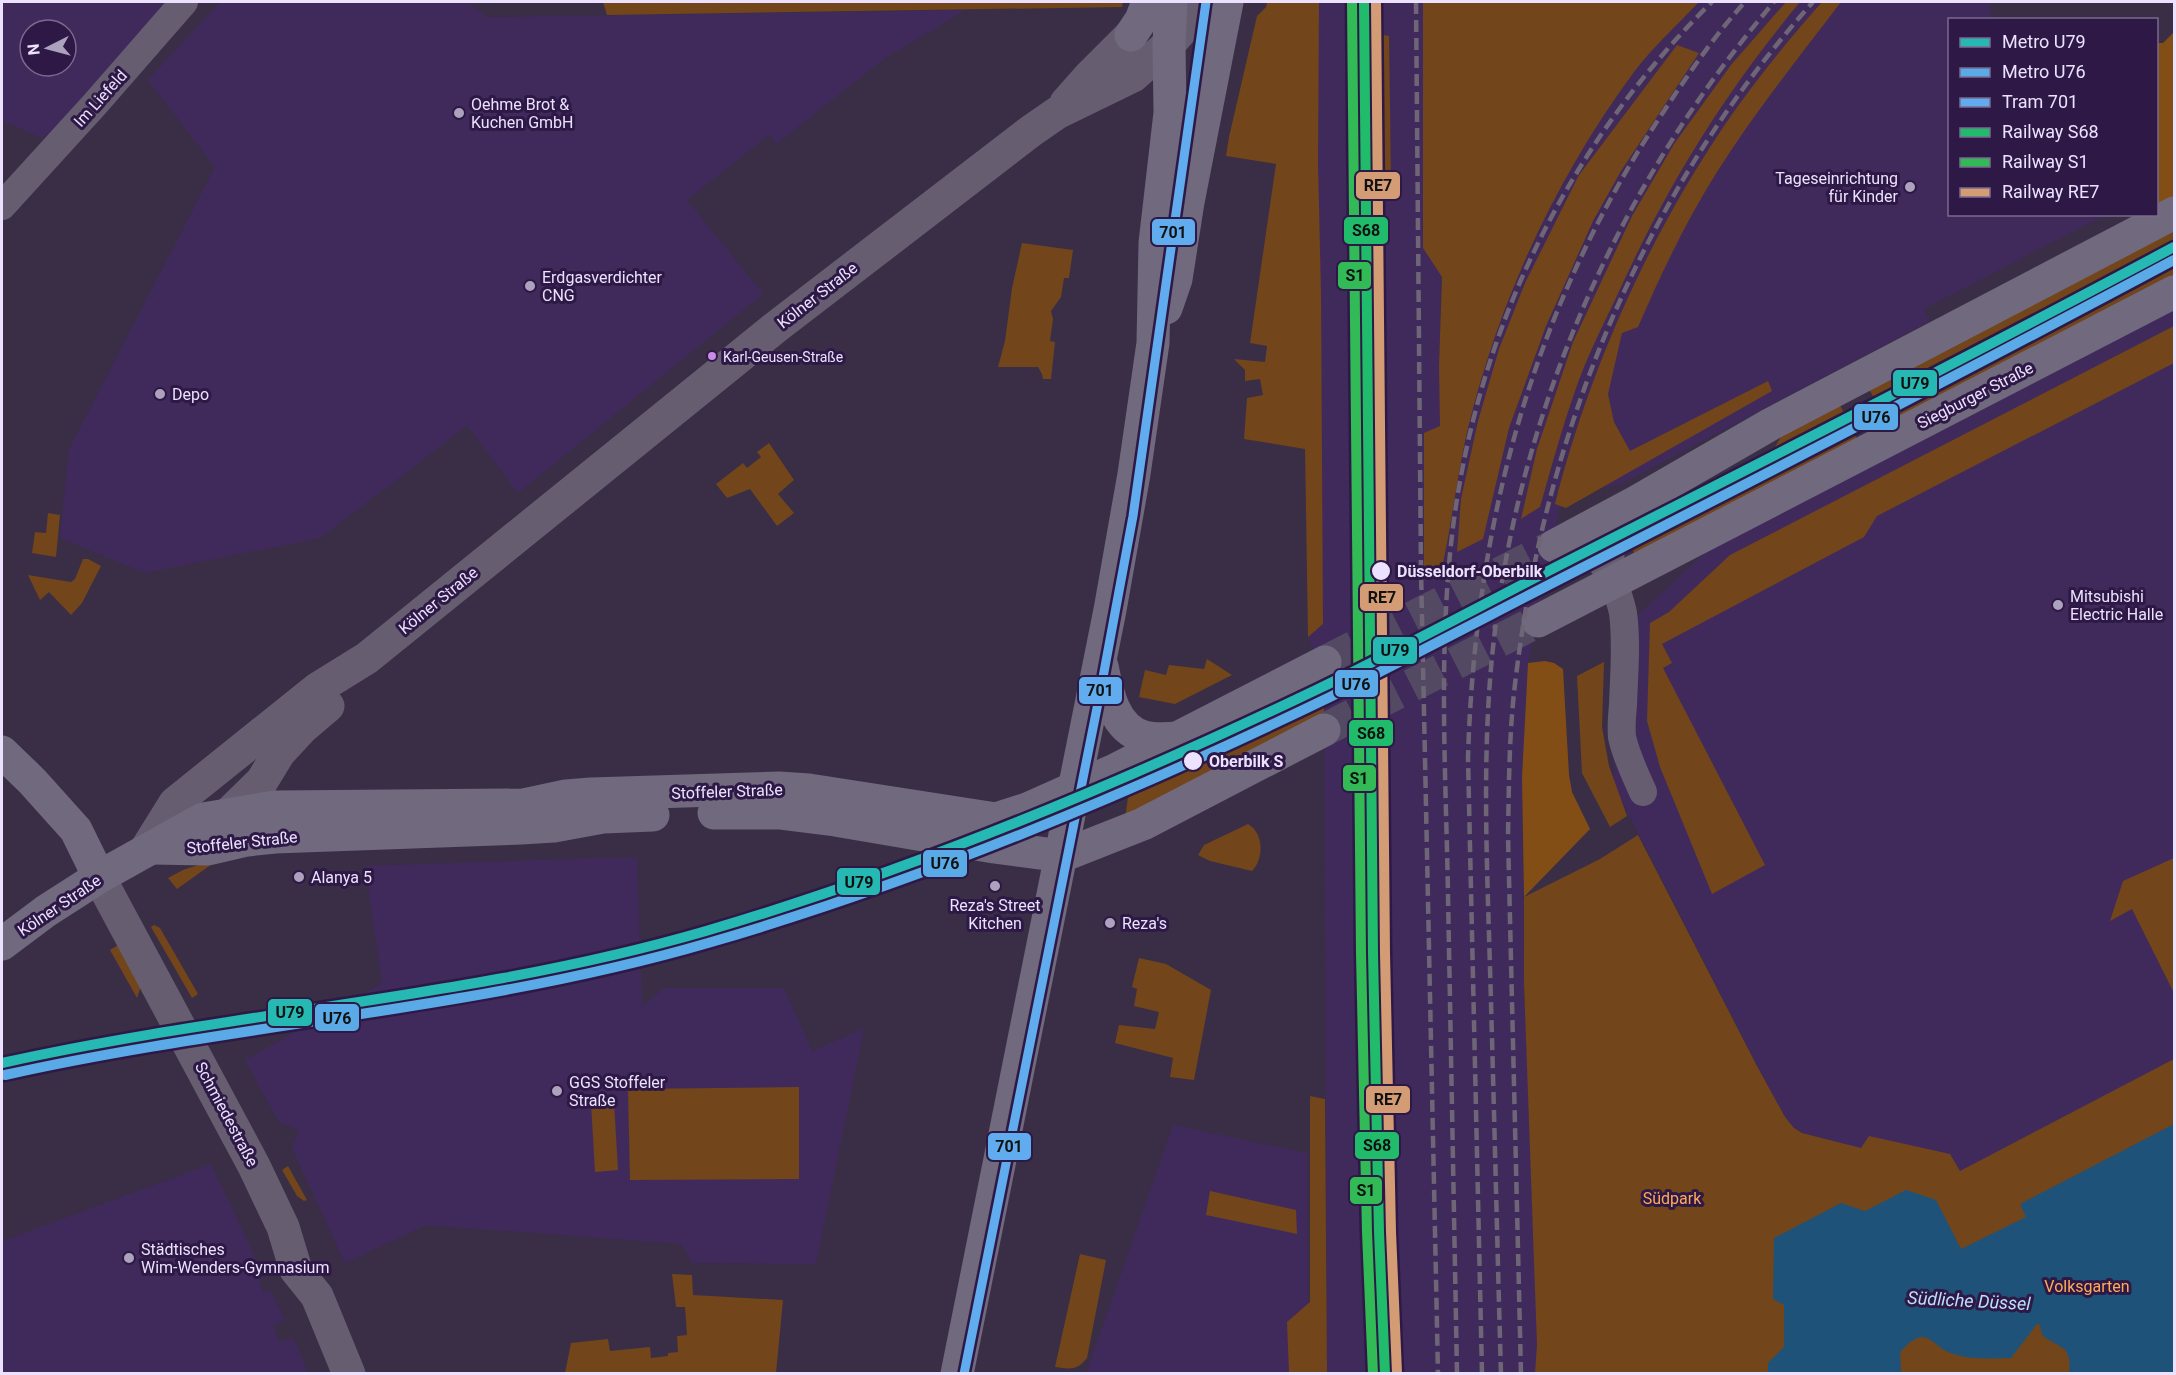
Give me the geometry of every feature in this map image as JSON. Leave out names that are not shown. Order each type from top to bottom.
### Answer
[{"type":"main road","points":[[1131,35],[1141,20],[1148,2]]},
{"type":"main road","points":[[957,1374],[1100,658],[1130,496],[1154,343],[1155,243],[1170,112],[1168,44],[1171,2]]},
{"type":"main road","points":[[1154,343],[1176,279],[1188,202],[1227,2]]},
{"type":"main road","points":[[1554,546],[1798,410],[2175,213]]},
{"type":"main road","name":"Siegburger Straße","points":[[1538,621],[2175,292]]},
{"type":"main road","points":[[1100,658],[1106,688],[1122,723],[1141,736],[1158,739],[1178,738]]},
{"type":"main road","points":[[1075,788],[1325,662]]},
{"type":"main road","points":[[1062,856],[1143,825],[1324,730]]},
{"type":"main road","points":[[2,752],[32,781],[76,830],[99,878]]},
{"type":"main road","name":"Stoffeler Straße","points":[[147,848],[203,819],[228,814],[268,794],[524,805],[566,796],[591,794],[779,788],[809,790],[996,819],[1075,788]]},
{"type":"main road","name":"Stoffeler Straße","points":[[147,848],[208,849],[247,840],[275,837],[521,828],[554,826],[603,817],[746,812],[779,813],[840,820],[994,847],[1062,856]]},
{"type":"main road","name":"Kölner Straße","points":[[2,944],[46,911],[147,848]]},
{"type":"street","name":"Im Liefeld","points":[[6,192],[95,104],[184,2]]},
{"type":"street","points":[[1168,44],[1207,2]]},
{"type":"street","points":[[1057,113],[1131,35]]},
{"type":"street","name":"Kölner Straße","points":[[147,848],[175,803],[309,695],[367,658],[776,327],[1057,113],[1133,76],[1168,44]]},
{"type":"street","points":[[1133,76],[1170,112]]},
{"type":"street","points":[[1643,792],[1631,765],[1622,733],[1625,634],[1611,565],[1611,552],[1614,542],[1622,531],[1636,519],[1674,496],[1692,470]]},
{"type":"street","points":[[1554,546],[1569,544],[1585,549],[1596,556],[1615,581]]},
{"type":"street","name":"Kölner Straße","points":[[268,794],[279,753],[328,705],[367,658]]},
{"type":"street","name":"Schmiedestraße","points":[[99,878],[250,1156],[283,1227],[315,1260],[317,1296],[349,1374]]},
{"type":"shaded area","points":[[2,2],[178,2],[86,110],[42,138],[3,121]]},
{"type":"shaded area","points":[[220,2],[468,2],[487,17],[965,10],[884,59],[776,144],[770,134],[687,200],[763,294],[518,493],[467,425],[320,538],[145,573],[60,538],[69,449],[215,167],[148,80]]},
{"type":"shaded area","points":[[1270,2],[1447,2],[1439,365],[1456,347],[1674,2],[1989,2],[1991,18],[1948,18],[1948,216],[2103,216],[1924,309],[1930,321],[1621,484],[1593,490],[1560,507],[1528,663],[1522,777],[1524,983],[1545,1373],[1327,1373],[1324,673],[1308,637],[1305,448]]},
{"type":"shaded area","points":[[2174,32],[2174,200],[2158,209],[2158,43],[2163,43]]},
{"type":"shaded area","points":[[2174,303],[2174,1064],[1961,1175],[1802,1133],[1794,1128],[1785,1117],[1762,1075],[1614,786],[1612,712],[1627,625],[1720,539]]},
{"type":"shaded area","points":[[1545,661],[1554,663],[1563,669],[1569,775],[1572,792],[1590,829],[1524,897],[1522,777],[1528,663]]},
{"type":"shaded area","name":"GGS Stoffeler Straße","points":[[637,858],[642,1007],[664,988],[784,988],[812,1051],[864,1029],[816,1264],[692,1263],[681,1244],[426,1225],[345,1263],[292,1148],[299,1130],[279,1122],[245,1060],[382,983],[365,866]]},
{"type":"shaded area","points":[[1173,1125],[1307,1153],[1309,1373],[1086,1374]]},
{"type":"shaded area","name":"Städtisches Wim-Wenders-Gymnasium","points":[[211,1164],[264,1276],[259,1279],[264,1293],[271,1291],[285,1320],[273,1325],[279,1342],[293,1338],[307,1373],[2,1373],[2,1241]]},
{"type":"green space","points":[[603,2],[1123,2],[1122,7],[607,15]]},
{"type":"green space","points":[[1267,2],[1319,2],[1318,164],[1323,624],[1308,637],[1305,449],[1244,439],[1247,398],[1263,395],[1260,379],[1245,381],[1245,370],[1234,359],[1265,362],[1267,346],[1250,343],[1276,164],[1226,156],[1257,16],[1266,7]]},
{"type":"green space","points":[[1423,2],[1699,2],[1641,63],[1606,111],[1557,193],[1536,236],[1499,324],[1484,370],[1471,416],[1442,568],[1424,577],[1424,433],[1440,426],[1439,365],[1442,277],[1423,248]]},
{"type":"green space","points":[[1786,2],[1800,2],[1721,107],[1676,180],[1635,257],[1583,369],[1540,507],[1521,519],[1537,449],[1573,342],[1632,216],[1674,144],[1731,65]]},
{"type":"green space","points":[[1822,2],[1841,2],[1762,106],[1695,209],[1638,327],[1622,333],[1608,394],[1614,422],[1630,451],[1768,381],[1772,391],[1566,508],[1555,504],[1585,404],[1603,355],[1624,306],[1671,212],[1737,107]]},
{"type":"green space","points":[[1372,33],[1389,36],[1391,183],[1372,181]]},
{"type":"green space","points":[[1677,45],[1699,53],[1621,171],[1593,221],[1546,326],[1509,428],[1483,539],[1457,552],[1461,499],[1478,421],[1499,349],[1525,283],[1579,175]]},
{"type":"green space","points":[[2174,226],[2174,280],[1889,427],[1867,385]]},
{"type":"green space","points":[[1022,243],[1073,250],[1069,278],[1064,278],[1061,297],[1051,311],[1053,319],[1050,341],[1055,342],[1051,379],[1043,379],[1038,367],[998,367],[1005,341],[1012,288]]},
{"type":"green space","points":[[2174,326],[2174,363],[1877,516],[1864,537],[1662,644],[1672,663],[1663,668],[1765,865],[1712,894],[1660,767],[1647,721],[1650,623],[1669,612],[1730,555]]},
{"type":"green space","points":[[1838,401],[1859,443],[1634,553],[1632,545],[1634,538],[1643,525],[1775,447],[1786,428]]},
{"type":"green space","points":[[769,443],[794,480],[778,494],[794,513],[777,526],[750,489],[727,498],[716,484],[743,463],[747,468],[761,457],[757,452]]},
{"type":"green space","points":[[48,513],[60,515],[56,557],[32,553],[35,532],[46,533]]},
{"type":"green space","points":[[83,559],[88,559],[101,566],[82,603],[71,615],[49,592],[40,600],[28,575],[71,582],[75,579]]},
{"type":"green space","points":[[1207,659],[1232,675],[1175,704],[1139,697],[1145,670],[1166,675],[1169,665],[1204,669]]},
{"type":"green space","points":[[1604,662],[1602,727],[1609,766],[1627,816],[1610,827],[1582,773],[1577,676]]},
{"type":"green space","points":[[1324,673],[1324,715],[1125,819],[1131,775]]},
{"type":"green space","points":[[1248,824],[1257,833],[1260,846],[1259,860],[1252,871],[1210,861],[1198,855],[1204,845]]},
{"type":"green space","name":"Südpark","points":[[1638,835],[1785,1117],[1794,1128],[1802,1133],[1861,1148],[1869,1136],[1950,1154],[1960,1171],[2174,1059],[2174,1373],[1535,1373],[1537,1345],[1524,983],[1524,897],[1600,859]]},
{"type":"green space","points":[[2174,858],[2174,993],[2132,909],[2110,921],[2123,881]]},
{"type":"green space","points":[[210,861],[212,864],[177,889],[168,878],[183,870]]},
{"type":"green space","points":[[154,925],[160,928],[198,994],[192,998],[151,927]]},
{"type":"green space","points":[[118,945],[141,986],[137,998],[110,950]]},
{"type":"green space","points":[[1139,958],[1166,964],[1211,990],[1194,1080],[1170,1077],[1173,1058],[1115,1043],[1119,1025],[1155,1029],[1159,1012],[1134,1006],[1137,989],[1132,987]]},
{"type":"green space","points":[[799,1087],[799,1179],[630,1180],[628,1089]]},
{"type":"green space","points":[[1310,1096],[1325,1099],[1327,1373],[1289,1373],[1287,1322],[1310,1302]]},
{"type":"green space","points":[[614,1102],[618,1170],[595,1172],[591,1103]]},
{"type":"green space","points":[[288,1166],[307,1200],[304,1201],[297,1196],[282,1170]]},
{"type":"green space","points":[[1210,1191],[1296,1210],[1297,1234],[1206,1215]]},
{"type":"green space","points":[[1080,1254],[1106,1260],[1087,1358],[1073,1368],[1055,1367]]},
{"type":"green space","points":[[672,1274],[692,1275],[693,1295],[783,1300],[776,1373],[565,1373],[571,1343],[608,1339],[610,1351],[650,1347],[651,1358],[678,1352],[677,1336],[687,1335],[685,1307],[676,1307]]},
{"type":"water","name":"Volksgarten","points":[[2174,1124],[2174,1373],[2069,1373],[2069,1357],[2066,1352],[2042,1335],[2040,1325],[2037,1324],[2011,1358],[1961,1356],[1946,1351],[1922,1337],[1909,1343],[1900,1353],[1903,1373],[1768,1373],[1768,1363],[1784,1347],[1784,1305],[1773,1299],[1774,1238],[1841,1203],[1865,1211],[1906,1190],[1936,1200],[1961,1249],[2026,1217],[2020,1204]]},
{"type":"tunnel","points":[[1325,662],[1554,546]]},
{"type":"tunnel","points":[[1324,730],[1538,621]]},
{"type":"railway","points":[[1416,2],[1421,570],[1438,1374]]},
{"type":"railway","points":[[1457,1374],[1444,681],[1450,554],[1461,476],[1478,400],[1502,326],[1533,254],[1569,186],[1611,120],[1659,59],[1712,2]]},
{"type":"railway","points":[[1482,1374],[1468,758],[1473,671],[1483,585],[1498,502],[1519,420],[1546,340],[1579,262],[1618,186],[1664,111],[1723,28],[1745,2]]},
{"type":"railway","points":[[1501,1374],[1486,773],[1492,657],[1505,567],[1524,478],[1550,392],[1583,308],[1622,226],[1667,148],[1718,73],[1774,2]]},
{"type":"railway","points":[[1521,1374],[1508,836],[1514,696],[1531,584],[1552,492],[1579,403],[1613,316],[1654,232],[1700,151],[1754,74],[1813,2]]},
{"type":"metro line","name":"U79","points":[[2,1063],[178,1030],[532,973],[619,954],[785,907],[940,852],[1169,758],[1348,674],[1867,408],[2174,247]]},
{"type":"metro line","name":"U76","points":[[5,1075],[181,1042],[534,985],[621,966],[788,919],[946,863],[1178,768],[1330,697],[1873,419],[2174,260]]},
{"type":"tram line","name":"701","points":[[964,1374],[1101,688],[1133,516],[1206,2]]},
{"type":"rail line","name":"S1","points":[[1352,2],[1361,953],[1367,1232],[1373,1374]]},
{"type":"rail line","name":"S68","points":[[1364,2],[1373,953],[1379,1232],[1385,1374]]},
{"type":"rail line","name":"RE7","points":[[1376,2],[1385,953],[1391,1232],[1397,1373]]},
{"type":"place","name":"Oehme Brot & Kuchen GmbH","points":[[459,113]]},
{"type":"place","name":"Tageseinrichtung für Kinder","points":[[1910,187]]},
{"type":"place","name":"Erdgasverdichter CNG","points":[[530,286]]},
{"type":"place","name":"Karl-Geusen-Straße","points":[[712,356]]},
{"type":"place","name":"Depo","points":[[160,394]]},
{"type":"place","name":"Düsseldorf-Oberbilk","points":[[1381,571]]},
{"type":"place","name":"Mitsubishi Electric Halle","points":[[2058,605]]},
{"type":"place","name":"Oberbilk S","points":[[1193,761]]},
{"type":"place","name":"Alanya 5","points":[[299,877]]},
{"type":"place","name":"Reza's Street Kitchen","points":[[995,886]]},
{"type":"place","name":"Reza's","points":[[1110,923]]},
{"type":"place","name":"GGS Stoffeler Straße","points":[[557,1091]]},
{"type":"place","name":"Städtisches Wim-Wenders-Gymnasium","points":[[129,1258]]},
{"type":"water label","name":"Südliche Düssel","points":[[1969,1301]]}]
